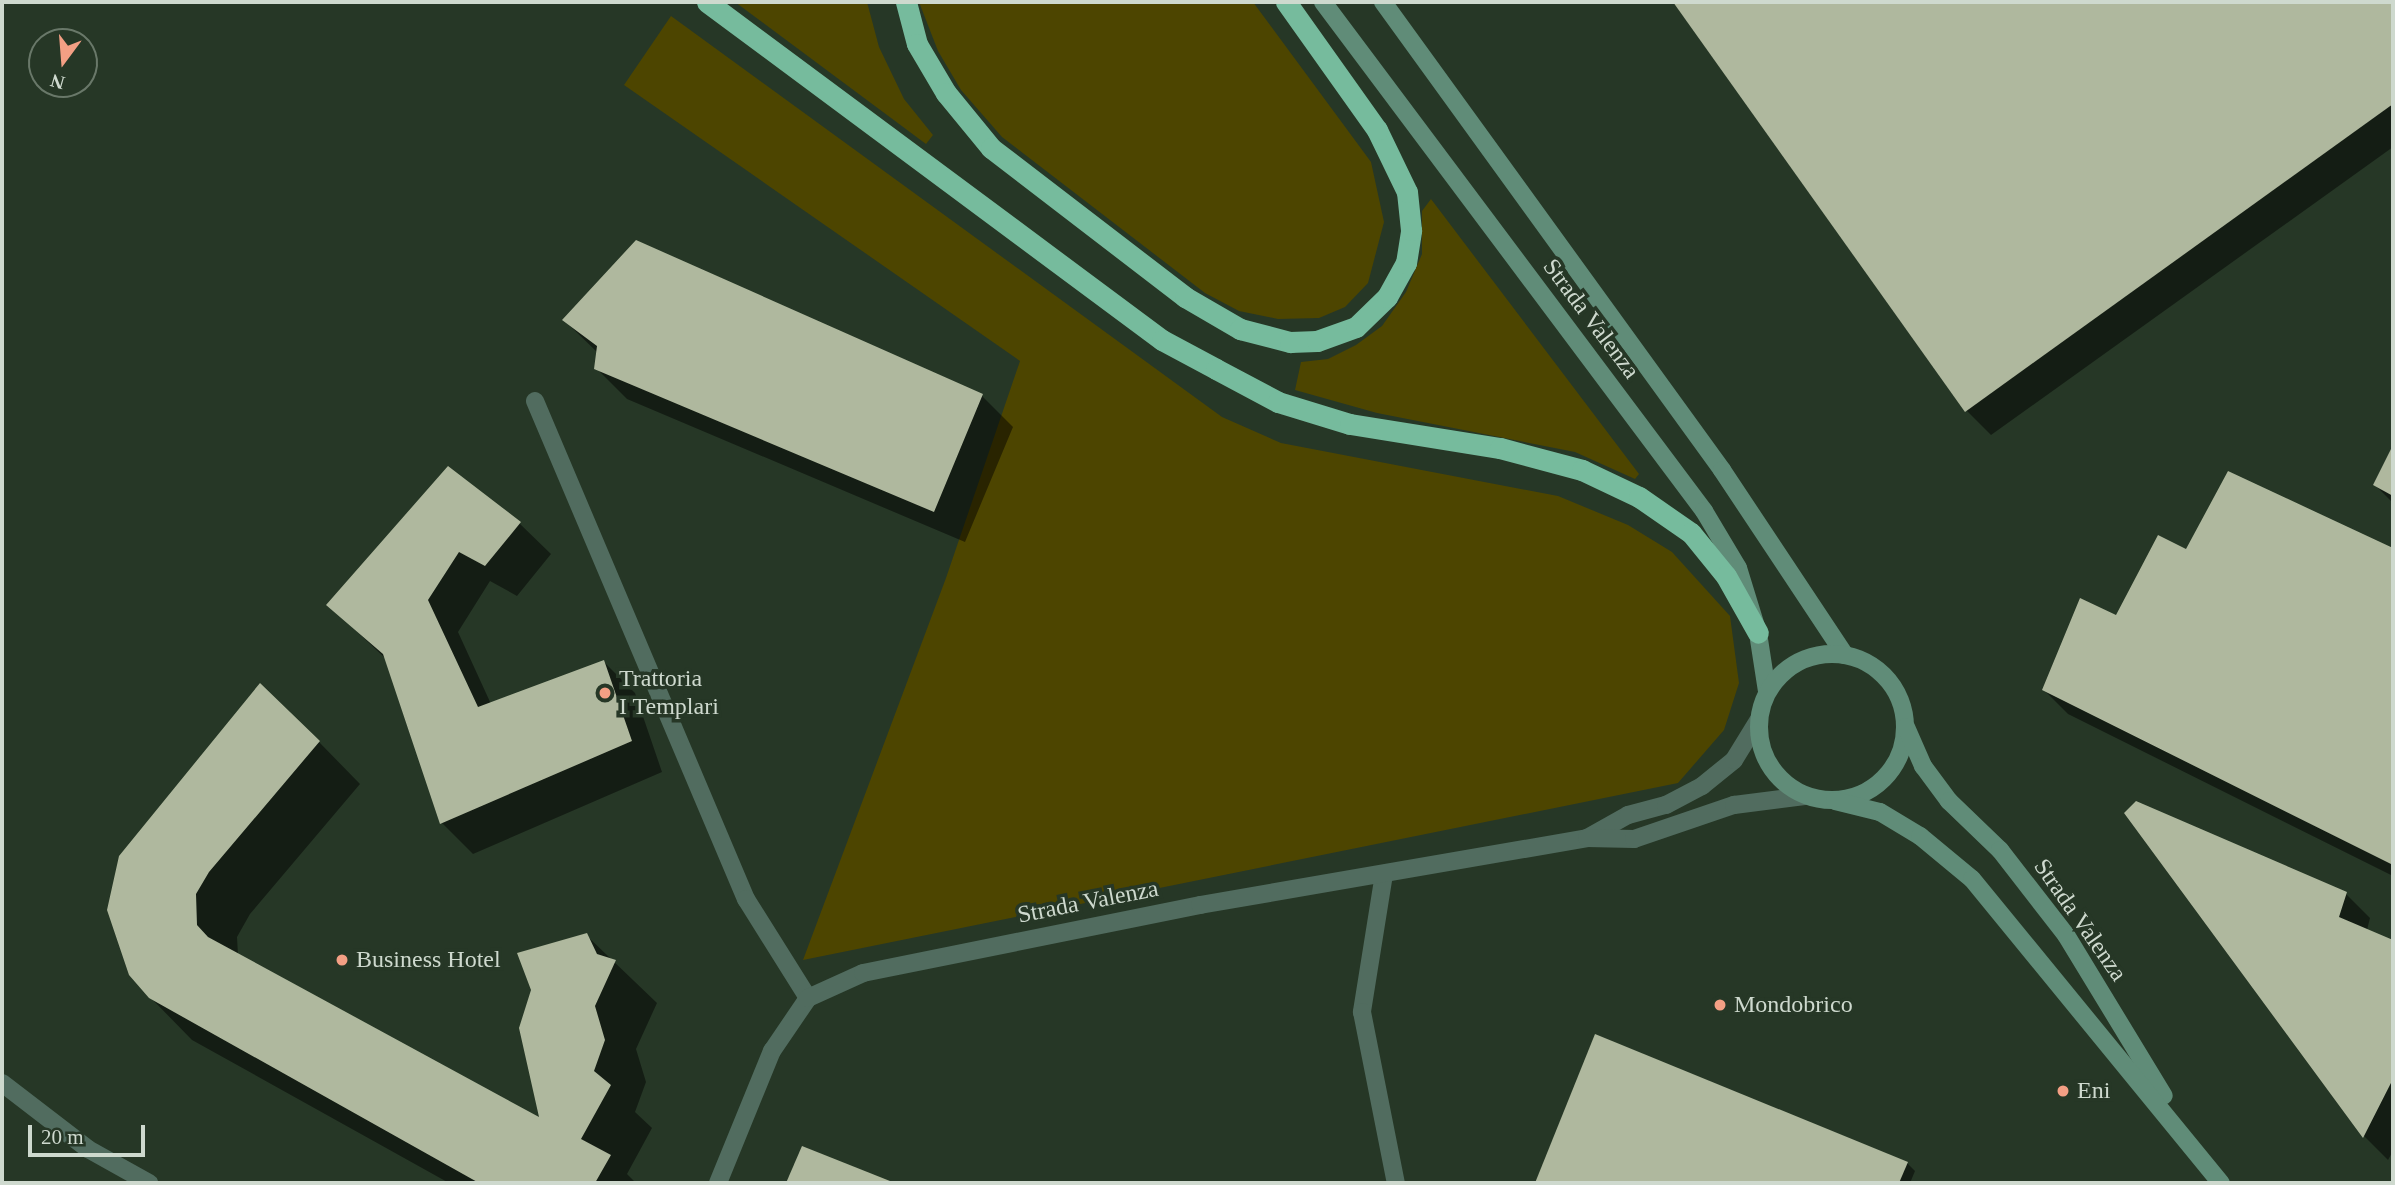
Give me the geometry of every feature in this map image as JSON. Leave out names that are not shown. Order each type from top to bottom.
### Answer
[{"type":"highway","points":[[707,2],[1162,340],[1279,402],[1350,424],[1500,448],[1581,470],[1639,497],[1691,533],[1726,576],[1758,633]]},
{"type":"highway","points":[[906,2],[917,44],[928,64],[946,93],[991,148],[1185,298],[1240,330],[1290,342],[1317,341],[1356,327],[1387,298],[1406,263],[1411,230],[1407,192],[1377,130],[1286,2]]},
{"type":"main road","name":"Strada Valenza","points":[[1322,2],[1704,511],[1738,568],[1758,633],[1767,691],[1758,721],[1762,752],[1779,778],[1804,796],[1880,812],[1920,836],[1972,879],[2221,1183]]},
{"type":"main road","name":"Strada Valenza","points":[[1383,2],[1722,470],[1845,655]]},
{"type":"main road","name":"Strada Valenza","points":[[1767,691],[1787,669],[1815,655],[1845,655],[1869,664],[1889,680],[1902,702],[1906,727],[1923,766],[1949,801],[2000,850],[2066,935],[2199,1153]]},
{"type":"main road","name":"Strada Valenza","points":[[1835,801],[1862,795],[1886,779],[1901,755],[1906,727]]},
{"type":"street","points":[[535,401],[746,899],[808,998],[772,1051],[718,1183]]},
{"type":"street","name":"Strada Valenza","points":[[1587,838],[1628,815],[1666,804],[1702,786],[1734,760],[1758,721]]},
{"type":"street","name":"Strada Valenza","points":[[808,998],[863,973],[1200,905],[1587,838],[1634,839],[1734,805],[1804,796]]},
{"type":"street","points":[[1384,874],[1362,1012],[1396,1183]]},
{"type":"street","points":[[2,1083],[88,1149],[149,1183]]},
{"type":"shaded area","points":[[735,2],[867,2],[879,47],[904,99],[933,135],[926,144]]},
{"type":"shaded area","points":[[919,2],[1253,2],[1371,162],[1384,222],[1368,283],[1345,307],[1319,318],[1278,319],[1239,311],[1205,293],[1002,137],[961,90],[938,51]]},
{"type":"shaded area","points":[[671,16],[1222,417],[1281,443],[1558,496],[1628,525],[1672,552],[1730,616],[1739,683],[1724,730],[1678,783],[803,960],[946,578],[1020,361],[624,85]]},
{"type":"shaded area","points":[[1431,199],[1639,474],[1635,479],[1575,452],[1377,413],[1295,390],[1301,362],[1328,359],[1356,345],[1382,326],[1406,292],[1422,254],[1422,211]]},
{"type":"building","points":[[1673,2],[2393,2],[2393,104],[1965,412]]},
{"type":"building","points":[[636,240],[983,394],[934,512],[594,369],[597,346],[562,320]]},
{"type":"building","points":[[2393,445],[2393,496],[2373,485]]},
{"type":"building","points":[[448,466],[521,522],[485,566],[459,552],[428,600],[478,707],[604,660],[632,741],[440,824],[383,654],[326,605]]},
{"type":"building","points":[[2228,471],[2393,548],[2393,865],[2042,690],[2080,598],[2116,615],[2158,535],[2186,549]]},
{"type":"building","points":[[260,683],[320,741],[209,872],[196,894],[197,925],[208,937],[539,1117],[519,1028],[531,990],[517,953],[587,933],[597,954],[616,960],[595,1006],[605,1040],[594,1071],[611,1085],[581,1139],[611,1155],[595,1183],[479,1183],[149,998],[129,975],[107,910],[119,856]]},
{"type":"building","points":[[2136,801],[2347,892],[2339,917],[2393,940],[2393,1079],[2363,1138],[2124,813]]},
{"type":"building","points":[[1595,1034],[1908,1162],[1899,1183],[1535,1183]]},
{"type":"building","points":[[802,1146],[895,1183],[786,1183]]},
{"type":"place","name":"Trattoria I Templari","points":[[605,693]]},
{"type":"place","name":"Business Hotel","points":[[342,960]]},
{"type":"place","name":"Mondobrico","points":[[1720,1005]]},
{"type":"place","name":"Eni","points":[[2063,1091]]}]
